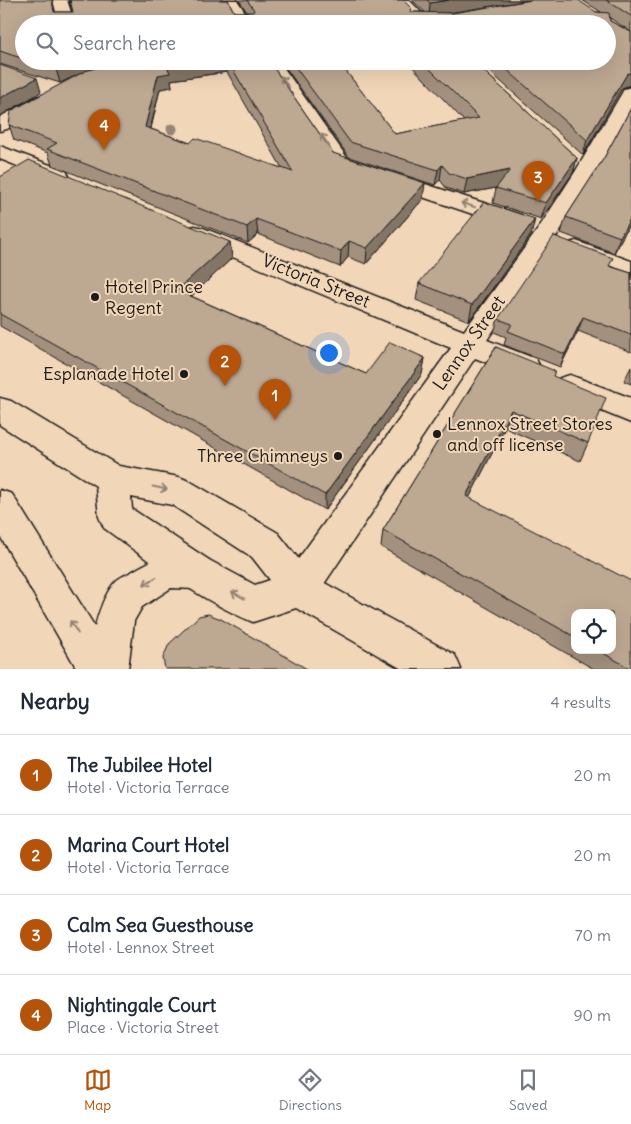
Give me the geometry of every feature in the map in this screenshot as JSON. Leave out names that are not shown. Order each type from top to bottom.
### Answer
[{"type":"street","points":[[60,0],[64,15]]},
{"type":"street","points":[[230,0],[239,15]]},
{"type":"street","points":[[400,0],[415,15]]},
{"type":"street","points":[[276,70],[341,163],[546,234],[631,270]]},
{"type":"street","points":[[0,125],[52,88]]},
{"type":"street","name":"Lennox Street","points":[[300,588],[546,234],[579,165],[631,93]]},
{"type":"street","points":[[0,152],[83,186]]},
{"type":"street","name":"Victoria Street","points":[[171,224],[469,343],[631,411]]},
{"type":"street","points":[[0,410],[112,479],[179,492],[265,545],[300,588],[441,669]]},
{"type":"street","points":[[112,479],[116,517],[196,572],[253,604],[300,588]]},
{"type":"street","points":[[0,506],[99,669]]},
{"type":"street","points":[[108,669],[116,617],[129,594],[166,571],[196,572]]},
{"type":"building","points":[[0,0],[52,0],[54,12],[73,12],[70,0],[228,0],[234,12],[253,12],[254,10],[247,0],[403,0],[411,8],[410,12],[452,13],[532,0],[578,0],[596,12],[609,13],[609,15],[15,15],[15,56],[0,51]]},
{"type":"building","points":[[427,0],[449,0],[430,3]]},
{"type":"building","points":[[606,0],[631,0],[631,16]]},
{"type":"building","points":[[616,24],[631,32],[631,72],[627,74],[587,140],[507,70],[616,70]]},
{"type":"building","points":[[0,65],[37,78],[0,98]]},
{"type":"building","points":[[169,70],[170,73],[158,75],[145,127],[190,143],[195,138],[293,172],[233,70],[275,70],[333,153],[425,183],[367,248],[349,241],[341,251],[256,219],[247,227],[47,149],[57,143],[9,125],[11,111],[85,71]]},
{"type":"building","points":[[298,70],[345,70],[395,134],[479,118],[431,70],[483,70],[577,158],[546,203],[496,188],[510,170],[467,179],[449,173],[442,165],[438,170],[350,142]]},
{"type":"building","points":[[631,108],[631,217],[620,237],[566,217],[604,158]]},
{"type":"building","points":[[29,160],[230,242],[177,290],[366,374],[390,342],[425,358],[325,495],[0,314],[0,177]]},
{"type":"building","points":[[484,202],[535,219],[472,305],[419,283]]},
{"type":"building","points":[[554,236],[613,258],[609,266],[631,273],[631,335],[583,317],[565,354],[508,331],[512,324],[498,319]]},
{"type":"building","points":[[496,347],[555,371],[553,376],[606,398],[588,443],[511,410],[466,496],[631,581],[631,669],[605,654],[616,654],[616,609],[571,609],[571,635],[383,530]]},
{"type":"building","points":[[208,614],[221,619],[307,669],[165,669],[163,658],[169,644],[199,616]]},
{"type":"place","name":"Nightingale Court","points":[[104,150]]},
{"type":"place","name":"Calm Sea Guesthouse","points":[[538,202]]},
{"type":"place","name":"Hotel Prince Regent","points":[[95,297]]},
{"type":"place","name":"Esplanade Hotel","points":[[184,374]]},
{"type":"place","name":"Marina Court Hotel","points":[[225,386]]},
{"type":"place","name":"The Jubilee Hotel","points":[[275,420]]},
{"type":"place","name":"Lennox Street Stores and off license","points":[[437,434]]},
{"type":"place","name":"Three Chimneys","points":[[338,456]]}]
